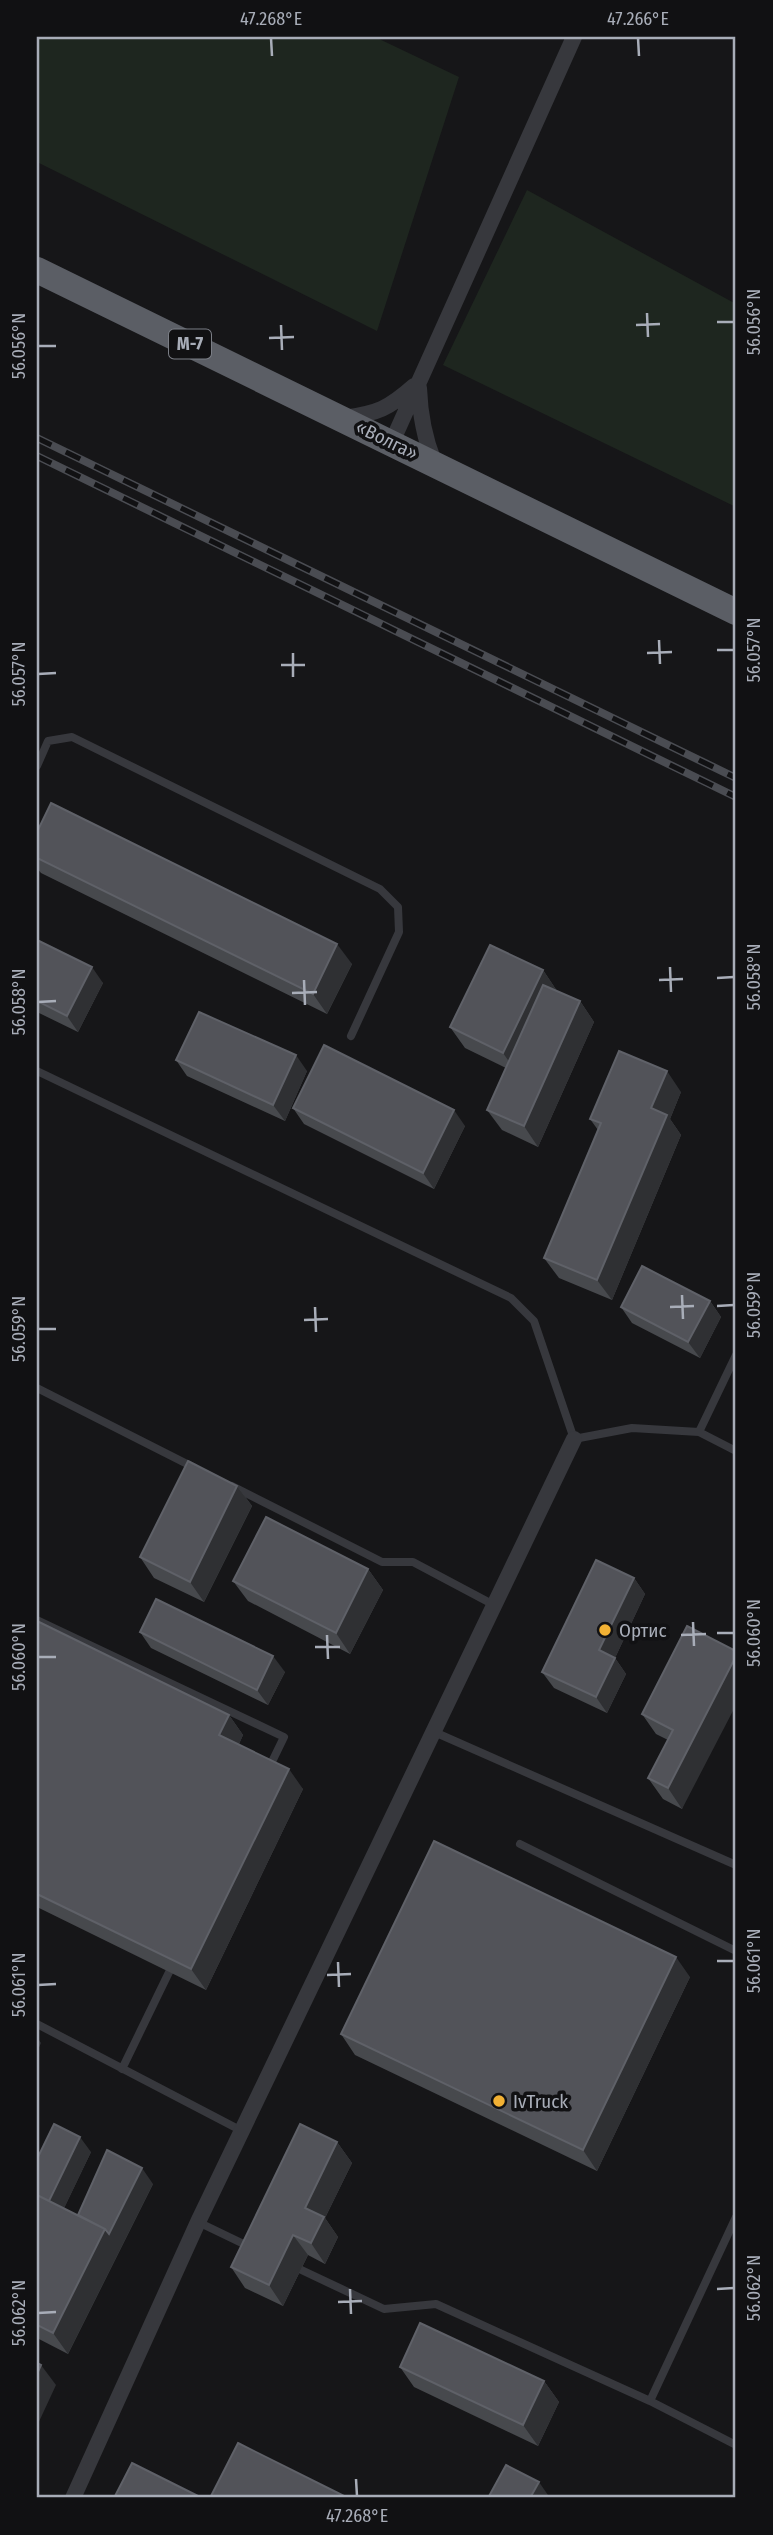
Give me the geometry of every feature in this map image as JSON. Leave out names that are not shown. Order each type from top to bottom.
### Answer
[{"type":"highway","name":"«Волга»","points":[[37,270],[736,612]]},
{"type":"street","points":[[392,442],[573,37]]},
{"type":"street","points":[[344,418],[374,413],[393,405],[418,382]]},
{"type":"street","points":[[418,382],[424,437],[434,463]]},
{"type":"street","points":[[73,2498],[198,2222],[574,1439]]},
{"type":"lane","points":[[37,766],[48,741],[72,737],[380,889],[398,908],[399,932],[351,1036]]},
{"type":"lane","points":[[37,1072],[511,1298],[534,1321],[574,1439],[632,1428],[699,1432],[736,1451]]},
{"type":"lane","points":[[699,1432],[736,1355]]},
{"type":"lane","points":[[37,1388],[209,1475]]},
{"type":"lane","points":[[222,1481],[382,1562],[414,1562],[494,1605]]},
{"type":"lane","points":[[37,1620],[284,1737],[266,1774]]},
{"type":"lane","points":[[432,1731],[736,1865]]},
{"type":"lane","points":[[520,1844],[736,1951]]},
{"type":"lane","points":[[122,2069],[176,1958]]},
{"type":"lane","points":[[37,2024],[242,2131]]},
{"type":"lane","points":[[650,2401],[736,2217]]},
{"type":"lane","points":[[198,2222],[262,2252]]},
{"type":"lane","points":[[282,2261],[384,2309],[436,2304],[650,2401],[736,2445]]},
{"type":"shaded area","points":[[37,37],[375,37],[459,77],[377,331],[37,162]]},
{"type":"shaded area","points":[[527,190],[736,304],[736,507],[443,365]]},
{"type":"building","points":[[51,803],[337,944],[313,994],[37,858],[37,832]]},
{"type":"building","points":[[37,940],[92,967],[67,1016],[37,1001]]},
{"type":"building","points":[[490,945],[543,970],[503,1053],[450,1027]]},
{"type":"building","points":[[543,985],[580,1001],[524,1126],[487,1110]]},
{"type":"building","points":[[199,1012],[296,1055],[273,1105],[176,1060]]},
{"type":"building","points":[[324,1045],[454,1110],[423,1173],[293,1108]]},
{"type":"building","points":[[619,1051],[667,1071],[651,1108],[667,1115],[597,1280],[544,1258],[601,1123],[590,1119]]},
{"type":"building","points":[[642,1266],[710,1301],[688,1342],[621,1307]]},
{"type":"building","points":[[188,1461],[237,1486],[190,1582],[140,1557]]},
{"type":"building","points":[[266,1517],[368,1569],[336,1633],[233,1581]]},
{"type":"building","points":[[596,1560],[634,1578],[599,1650],[615,1658],[596,1697],[542,1672]]},
{"type":"building","points":[[156,1599],[273,1656],[257,1690],[140,1632]]},
{"type":"building","points":[[37,1621],[229,1715],[219,1735],[289,1769],[191,1969],[37,1894]]},
{"type":"building","points":[[687,1626],[736,1651],[736,1656],[668,1788],[648,1778],[673,1730],[642,1714]]},
{"type":"building","points":[[434,1841],[676,1957],[583,2150],[341,2034]]},
{"type":"building","points":[[54,2124],[80,2137],[49,2201],[37,2195],[37,2159]]},
{"type":"building","points":[[300,2124],[337,2142],[305,2208],[324,2217],[311,2243],[293,2235],[269,2285],[231,2267]]},
{"type":"building","points":[[107,2150],[142,2168],[109,2234],[105,2229],[78,2215]]},
{"type":"building","points":[[37,2195],[105,2229],[53,2333],[37,2325]]},
{"type":"building","points":[[420,2323],[544,2381],[523,2425],[400,2367]]},
{"type":"building","points":[[238,2443],[348,2498],[210,2498]]},
{"type":"building","points":[[132,2463],[202,2498],[114,2498]]},
{"type":"building","points":[[506,2465],[539,2482],[530,2498],[488,2498]]},
{"type":"railway","points":[[37,438],[736,778]]},
{"type":"railway","points":[[37,456],[736,797]]},
{"type":"place","name":"Ортис","points":[[605,1630]]},
{"type":"place","name":"IvTruck","points":[[499,2101]]}]
